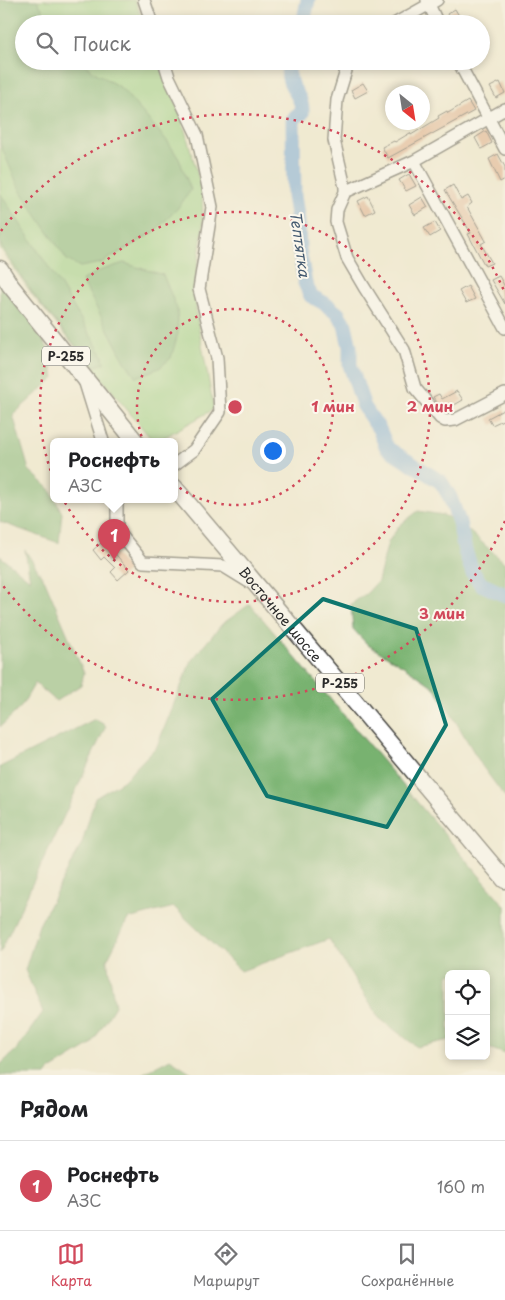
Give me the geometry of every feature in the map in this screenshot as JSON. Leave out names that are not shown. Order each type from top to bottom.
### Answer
[{"type":"highway","name":"Р-255","points":[[0,269],[10,285],[134,438]]},
{"type":"highway","name":"Восточное шоссе","points":[[178,492],[505,880]]},
{"type":"street","points":[[144,0],[149,15]]},
{"type":"street","points":[[409,15],[431,2],[435,15]]},
{"type":"street","points":[[167,70],[197,135],[212,207],[198,288],[217,358],[220,412],[194,450],[178,463]]},
{"type":"street","points":[[346,70],[338,100],[334,140],[345,192],[337,210],[336,222],[347,258],[404,350],[414,388],[440,418],[445,421],[455,420],[505,394]]},
{"type":"street","points":[[463,70],[505,149]]},
{"type":"street","points":[[345,192],[414,161],[505,108]]},
{"type":"street","points":[[414,161],[505,328]]},
{"type":"street","points":[[83,377],[102,438]]},
{"type":"street","points":[[117,503],[116,530],[143,562],[223,566],[259,588]]},
{"type":"highlighted area","points":[[323,599],[416,629],[446,725],[387,827],[267,796],[212,699]]},
{"type":"green space","points":[[0,0],[135,0],[141,15],[15,15],[15,70],[163,70],[179,110],[202,189],[203,228],[196,277],[196,313],[214,409],[163,438],[151,438],[34,297],[0,248]]},
{"type":"green space","points":[[0,0],[37,0],[46,15],[15,15],[15,70],[91,70],[121,88],[168,142],[179,159],[191,190],[177,209],[154,232],[101,263],[80,267],[67,260],[20,190],[0,144]]},
{"type":"green space","points":[[0,193],[59,283],[103,356],[104,363],[97,366],[92,365],[37,299],[3,249],[0,243]]},
{"type":"green space","points":[[124,263],[163,275],[177,309],[178,333],[171,358],[159,368],[136,377],[124,360],[82,280],[102,270]]},
{"type":"green space","points":[[8,278],[49,350],[54,378],[13,415],[29,470],[50,489],[50,503],[57,503],[62,513],[59,543],[0,522],[0,281]]},
{"type":"green space","points":[[418,511],[443,515],[459,522],[505,563],[505,797],[482,766],[434,687],[368,645],[353,629],[351,604],[367,593],[378,581],[388,542],[400,525]]},
{"type":"green space","points":[[25,550],[45,581],[84,673],[81,685],[56,701],[35,683],[21,707],[0,727],[0,556],[30,580]]},
{"type":"green space","points":[[250,604],[505,906],[505,1054],[490,1048],[490,970],[445,970],[445,1041],[417,1047],[379,1018],[329,939],[241,971],[174,907],[128,919],[107,960],[115,1006],[91,1045],[49,1071],[46,1075],[0,1075],[0,1065],[16,1050],[43,1012],[25,970],[39,925],[82,843],[95,798],[123,781],[157,746],[191,661],[222,624]]},
{"type":"green space","points":[[95,719],[106,726],[0,953],[0,767]]},
{"type":"green space","points":[[170,1059],[195,1075],[140,1075]]},
{"type":"building","points":[[455,9],[458,15],[448,15]]},
{"type":"building","points":[[500,82],[505,93],[496,98],[490,87]]},
{"type":"building","points":[[363,83],[368,91],[355,98],[351,90]]},
{"type":"building","points":[[468,101],[474,111],[388,158],[382,147],[410,133],[411,135],[419,130],[430,130],[430,123],[439,118],[438,116],[447,111],[448,113]]},
{"type":"building","points":[[486,131],[492,143],[481,149],[475,138]]},
{"type":"building","points":[[498,154],[505,167],[505,179],[500,182],[489,159]]},
{"type":"building","points":[[409,174],[416,186],[406,191],[399,180]]},
{"type":"building","points":[[453,185],[461,200],[468,196],[472,203],[467,207],[486,241],[481,244],[492,263],[485,266],[468,234],[471,233],[445,190]]},
{"type":"building","points":[[368,196],[375,210],[365,215],[358,201]]},
{"type":"building","points":[[422,197],[428,207],[415,215],[409,205]]},
{"type":"building","points":[[435,222],[440,231],[430,237],[424,228]]},
{"type":"building","points":[[499,276],[505,287],[505,304],[491,280]]},
{"type":"building","points":[[468,286],[475,299],[466,303],[459,291]]},
{"type":"building","points":[[457,391],[463,400],[444,411],[433,397],[439,394],[442,399]]},
{"type":"building","points":[[505,409],[505,419],[492,425],[488,418]]},
{"type":"building","points":[[108,537],[116,546],[112,550],[129,570],[118,580],[111,572],[115,568],[104,557],[101,560],[93,550]]},
{"type":"waterway","name":"Тептятка","points":[[305,15],[308,0]]},
{"type":"waterway","name":"Тептятка","points":[[288,70],[291,83],[302,106],[302,113],[296,116],[293,121],[294,196],[298,221],[299,248],[305,283],[311,296],[338,314],[345,325],[350,347],[350,365],[364,407],[379,429],[387,448],[441,482],[450,497],[459,522],[465,551],[473,573],[481,584],[505,595]]},
{"type":"place","name":"Роснефть","points":[[114,560]]}]
